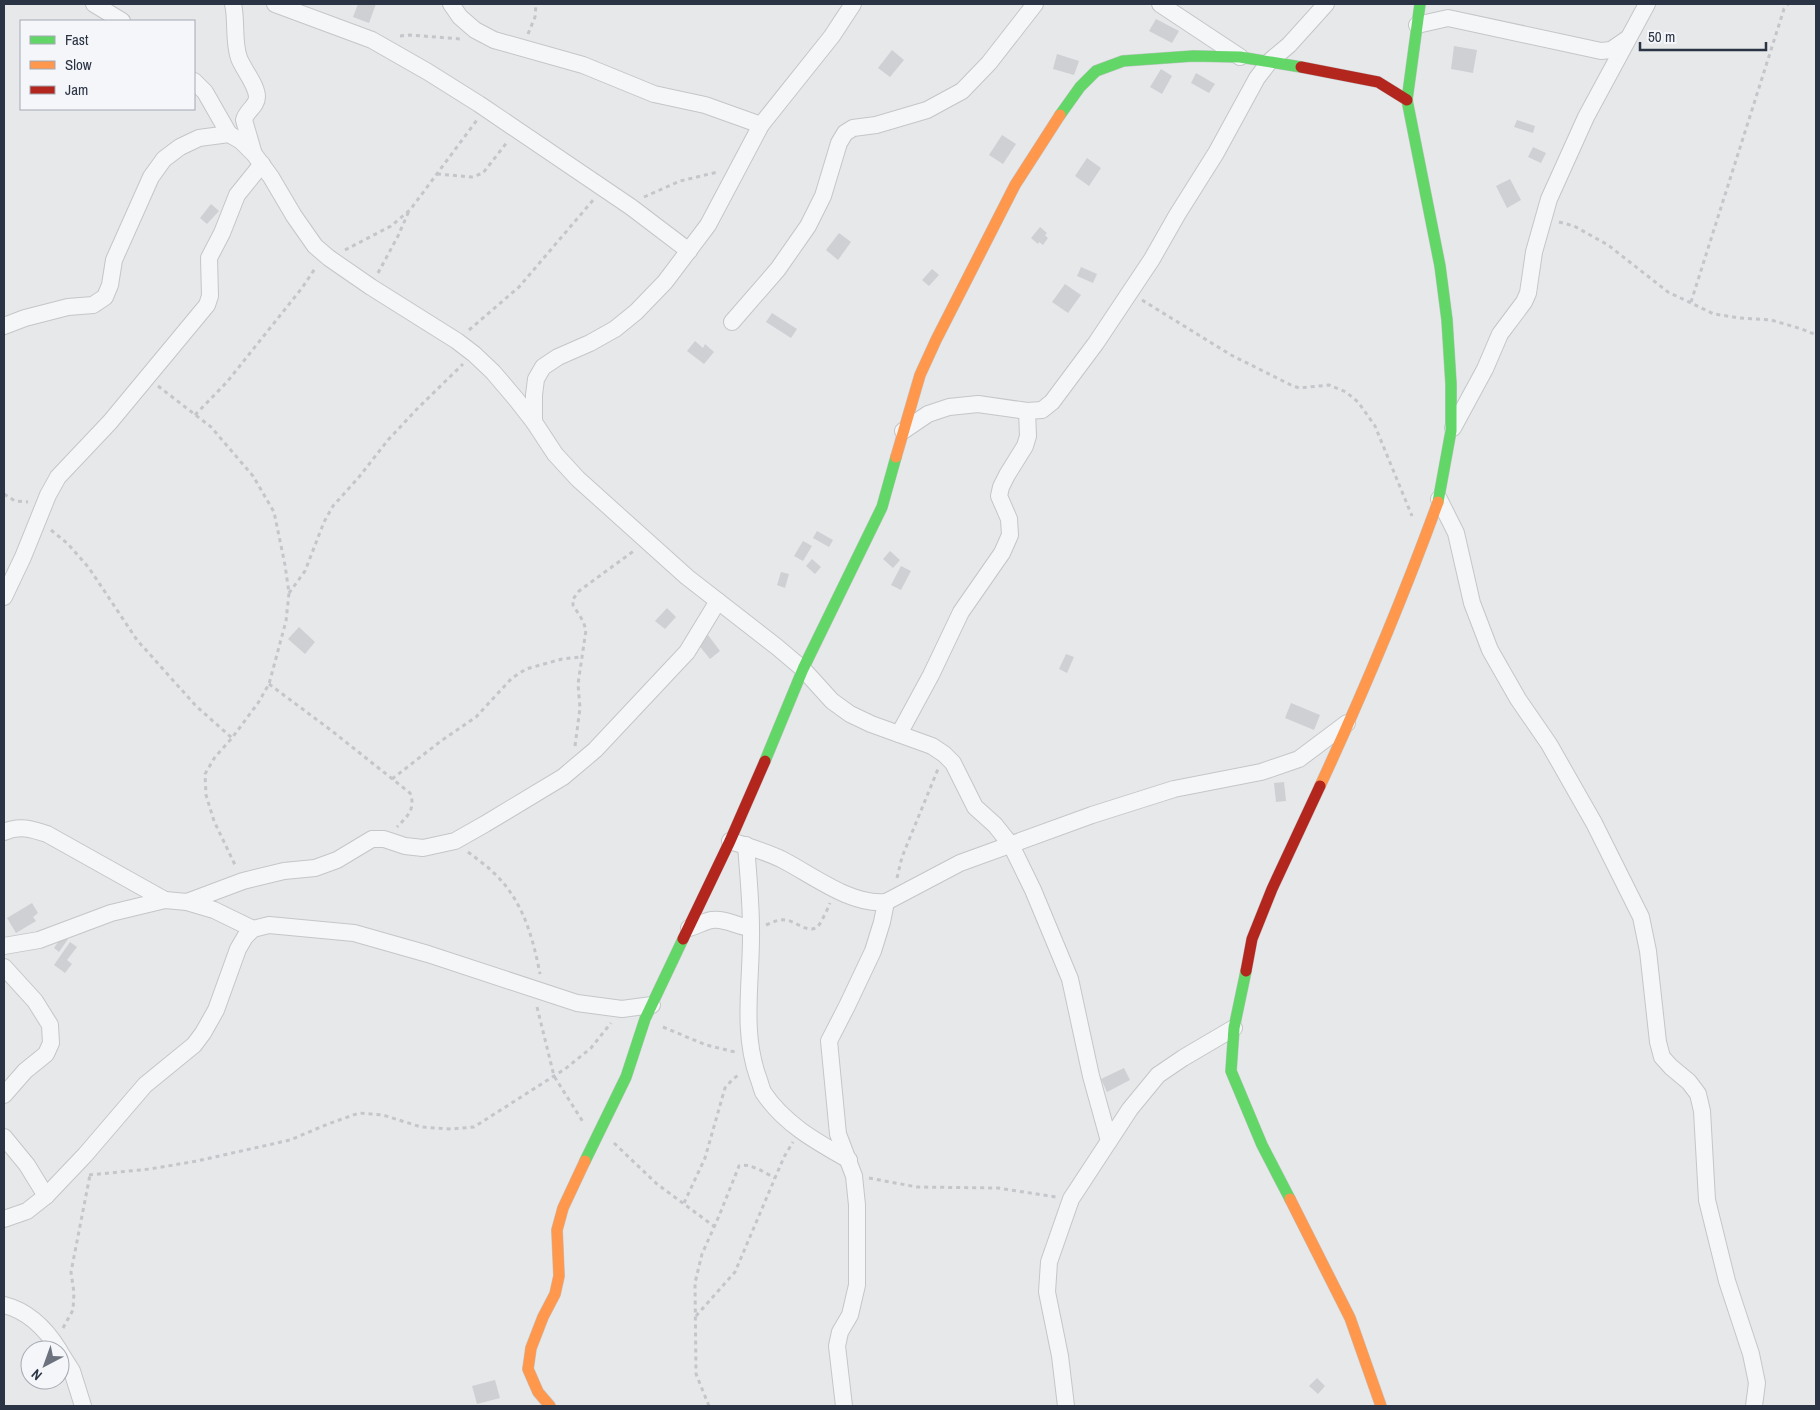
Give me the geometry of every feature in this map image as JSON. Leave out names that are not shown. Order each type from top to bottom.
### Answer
[{"type":"street","points":[[94,4],[120,20]]},
{"type":"street","points":[[233,4],[238,57],[256,90],[257,98],[255,103],[244,120],[258,159]]},
{"type":"street","points":[[275,4],[372,40],[428,72],[631,207],[689,251]]},
{"type":"street","points":[[451,4],[460,17],[475,30],[494,40],[583,65],[654,94],[705,105],[761,125]]},
{"type":"street","points":[[534,422],[536,379],[543,367],[558,357],[616,329],[636,312],[665,282],[708,225],[761,125],[832,36],[854,4]]},
{"type":"street","points":[[732,322],[778,268],[808,226],[823,196],[839,143],[845,133],[853,128],[876,125],[927,110],[962,91],[990,63],[1035,4]]},
{"type":"street","points":[[1160,4],[1240,57]]},
{"type":"street","points":[[903,431],[928,414],[950,407],[978,404],[1027,411],[1042,410],[1052,402],[1096,344],[1152,259],[1216,152],[1257,78],[1270,61],[1288,45],[1326,4]]},
{"type":"street","points":[[1381,1406],[1350,1318],[1262,1144],[1231,1071],[1234,1028],[1252,939],[1272,889],[1348,722],[1421,548],[1439,499],[1451,431],[1447,320],[1440,266],[1407,100],[1420,4]]},
{"type":"street","points":[[1451,431],[1485,369],[1500,334],[1524,302],[1528,293],[1531,266],[1549,199],[1586,117],[1647,4]]},
{"type":"street","points":[[1417,25],[1448,18],[1600,52],[1611,50],[1628,37]]},
{"type":"street","points":[[550,1406],[538,1392],[528,1370],[531,1348],[555,1294],[559,1276],[557,1230],[563,1208],[626,1077],[649,1012],[690,928],[738,843],[803,669],[882,507],[920,374],[1015,185],[1080,87],[1096,71],[1123,61],[1193,56],[1240,57],[1270,61],[1378,82],[1407,100]]},
{"type":"street","points":[[195,82],[205,92],[229,134],[241,141],[258,159],[310,238],[327,256],[371,287],[458,340],[474,354],[493,372],[534,422],[555,454],[578,478],[686,577],[803,669],[832,701],[850,714],[932,746],[944,754],[956,769],[975,807],[995,825],[1011,844],[1033,890],[1070,979],[1091,1076],[1109,1141]]},
{"type":"street","points":[[4,326],[25,318],[68,307],[93,305],[105,297],[110,285],[114,260],[151,177],[164,159],[180,147],[199,138],[229,134]]},
{"type":"street","points":[[4,597],[23,557],[46,500],[58,477],[110,422],[207,305],[210,296],[209,258],[222,233],[237,195],[258,159]]},
{"type":"street","points":[[899,734],[931,675],[961,612],[1002,553],[1010,534],[1009,519],[999,496],[1000,487],[1025,446],[1028,436],[1027,411]]},
{"type":"street","points":[[1439,499],[1456,533],[1472,603],[1490,650],[1518,699],[1549,744],[1594,823],[1641,917],[1648,951],[1658,1042],[1662,1057],[1689,1082],[1698,1094],[1702,1111],[1707,1200],[1727,1281],[1751,1354],[1757,1383],[1754,1406]]},
{"type":"street","points":[[187,902],[243,880],[284,871],[315,868],[337,860],[372,838],[384,839],[405,846],[423,848],[455,841],[536,795],[563,777],[595,750],[687,652],[718,601]]},
{"type":"street","points":[[738,843],[780,858],[838,890],[874,903],[888,900],[960,863],[1092,815],[1174,789],[1261,772],[1299,759],[1348,722]]},
{"type":"street","points":[[4,832],[12,828],[27,828],[48,834],[165,900]]},
{"type":"street","points":[[738,843],[751,925],[748,1009],[752,1061],[763,1091],[778,1110],[800,1131],[852,1168]]},
{"type":"street","points":[[4,946],[39,940],[111,914],[165,900],[187,902],[214,910],[253,929]]},
{"type":"street","points":[[844,1406],[837,1346],[840,1332],[850,1315],[857,1285],[857,1205],[852,1168],[838,1134],[828,1041],[873,951],[888,900]]},
{"type":"street","points":[[690,928],[712,920],[726,921],[740,927],[751,925]]},
{"type":"street","points":[[4,1219],[27,1211],[46,1196],[145,1085],[194,1045],[216,1010],[238,949],[245,937],[253,929],[269,925],[354,933],[428,954],[577,1003],[649,1012]]},
{"type":"street","points":[[4,967],[35,1001],[50,1025],[51,1043],[46,1054],[12,1084],[4,1095]]},
{"type":"street","points":[[1066,1406],[1060,1356],[1047,1292],[1049,1262],[1071,1199],[1130,1109],[1158,1075],[1234,1028]]},
{"type":"street","points":[[4,1137],[27,1165],[46,1196]]},
{"type":"street","points":[[4,1305],[10,1306],[37,1322],[51,1340]]},
{"type":"street","points":[[70,1368],[83,1406]]},
{"type":"path","points":[[524,48],[535,17],[536,4]]},
{"type":"path","points":[[1691,302],[1784,9],[1788,4]]},
{"type":"path","points":[[372,40],[410,35],[468,40]]},
{"type":"path","points":[[371,287],[410,210],[486,109]]},
{"type":"path","points":[[437,174],[472,177],[483,173],[495,160],[516,130]]},
{"type":"path","points":[[631,207],[641,198],[680,180],[739,169]]},
{"type":"path","points":[[458,340],[519,287],[602,189]]},
{"type":"path","points":[[195,415],[227,382],[327,256],[391,226],[410,210]]},
{"type":"path","points":[[1541,225],[1558,222],[1574,226],[1608,246],[1668,292],[1714,314],[1771,320],[1816,335]]},
{"type":"path","points":[[1130,292],[1231,355],[1291,385],[1298,388],[1329,385],[1346,392],[1358,402],[1375,426],[1410,508],[1421,548]]},
{"type":"path","points":[[289,593],[305,571],[315,550],[324,522],[333,506],[388,440],[474,354]]},
{"type":"path","points":[[147,379],[211,427],[252,476],[274,512],[289,593],[286,621],[269,684],[258,703],[215,757],[205,774],[206,795],[214,821],[243,880]]},
{"type":"path","points":[[4,494],[15,501],[46,500]]},
{"type":"path","points":[[38,518],[68,544],[89,568],[137,640],[196,706],[232,738]]},
{"type":"path","points":[[574,748],[578,734],[580,708],[578,684],[586,630],[583,620],[573,605],[573,599],[579,592],[647,540]]},
{"type":"path","points":[[392,779],[476,717],[512,678],[526,669],[562,659],[581,657]]},
{"type":"path","points":[[269,684],[410,793],[413,802],[411,810],[384,839]]},
{"type":"path","points":[[888,900],[902,857],[944,754]]},
{"type":"path","points":[[455,841],[496,875],[520,907],[534,943],[538,990],[554,1076],[595,1142]]},
{"type":"path","points":[[751,925],[765,925],[787,920],[809,930],[814,929],[819,925],[838,890]]},
{"type":"path","points":[[64,1177],[150,1169],[197,1161],[290,1140],[359,1113],[383,1114],[421,1127],[450,1129],[474,1127],[554,1076],[591,1048],[622,1009]]},
{"type":"path","points":[[649,1012],[706,1046],[752,1061]]},
{"type":"path","points":[[684,1203],[706,1158],[725,1088],[752,1061]]},
{"type":"path","points":[[602,1130],[636,1165],[658,1184],[715,1226]]},
{"type":"path","points":[[695,1316],[735,1272],[774,1178],[800,1131]]},
{"type":"path","points":[[709,1406],[696,1374],[695,1283],[702,1254],[739,1166],[742,1164],[748,1165],[774,1178]]},
{"type":"path","points":[[852,1168],[918,1187],[998,1188],[1071,1199]]},
{"type":"path","points":[[60,1340],[73,1310],[74,1294],[71,1272],[90,1175]]},
{"type":"building","points":[[358,4],[376,4],[369,23],[353,17]]},
{"type":"building","points":[[1156,19],[1179,31],[1172,43],[1149,31]]},
{"type":"building","points":[[1454,46],[1477,50],[1473,73],[1451,69]]},
{"type":"building","points":[[892,50],[904,60],[890,77],[878,68]]},
{"type":"building","points":[[1057,54],[1079,61],[1074,75],[1053,69]]},
{"type":"building","points":[[1161,69],[1172,76],[1162,94],[1150,87]]},
{"type":"building","points":[[1196,73],[1215,84],[1209,93],[1191,83]]},
{"type":"building","points":[[1517,120],[1535,126],[1533,133],[1514,127]]},
{"type":"building","points":[[1002,135],[1016,144],[1003,164],[989,155]]},
{"type":"building","points":[[1533,147],[1546,153],[1541,163],[1528,157]]},
{"type":"building","points":[[1087,158],[1101,168],[1089,186],[1075,176]]},
{"type":"building","points":[[1510,179],[1521,200],[1507,208],[1496,186]]},
{"type":"building","points":[[211,204],[219,211],[207,224],[200,218]]},
{"type":"building","points":[[1040,227],[1047,233],[1045,235],[1048,238],[1043,245],[1039,242],[1038,244],[1031,238]]},
{"type":"building","points":[[839,233],[851,242],[838,260],[826,250]]},
{"type":"building","points":[[1081,267],[1097,274],[1093,283],[1077,276]]},
{"type":"building","points":[[932,269],[939,275],[929,286],[922,280]]},
{"type":"building","points":[[1065,284],[1081,295],[1068,313],[1052,302]]},
{"type":"building","points":[[772,313],[797,329],[791,338],[766,322]]},
{"type":"building","points":[[695,341],[703,348],[705,344],[714,352],[704,364],[687,351]]},
{"type":"building","points":[[817,531],[833,540],[829,547],[813,538]]},
{"type":"building","points":[[803,541],[812,546],[803,561],[794,556]]},
{"type":"building","points":[[890,551],[900,560],[893,568],[883,559]]},
{"type":"building","points":[[812,559],[821,567],[815,574],[806,566]]},
{"type":"building","points":[[901,566],[911,571],[901,590],[891,585]]},
{"type":"building","points":[[781,572],[789,574],[785,588],[777,585]]},
{"type":"building","points":[[667,608],[676,617],[665,629],[655,621]]},
{"type":"building","points":[[299,627],[315,642],[305,654],[288,639]]},
{"type":"building","points":[[708,635],[720,651],[710,659],[697,643]]},
{"type":"building","points":[[1066,654],[1074,657],[1067,673],[1059,669]]},
{"type":"building","points":[[1291,703],[1320,715],[1314,730],[1285,718]]},
{"type":"building","points":[[1284,782],[1286,801],[1276,802],[1274,783]]},
{"type":"building","points":[[32,903],[38,913],[33,917],[36,921],[16,933],[7,918]]},
{"type":"building","points":[[63,935],[68,939],[59,952],[54,948]]},
{"type":"building","points":[[70,942],[77,947],[67,960],[72,964],[65,973],[54,965]]},
{"type":"building","points":[[1124,1068],[1130,1080],[1107,1092],[1101,1079]]},
{"type":"building","points":[[1317,1378],[1325,1386],[1318,1394],[1309,1386]]},
{"type":"building","points":[[495,1380],[500,1398],[477,1404],[472,1386]]},
{"type":"traffic: fast","points":[[1420,4],[1407,100],[1440,266],[1447,320],[1451,384],[1451,431],[1438,502]]},
{"type":"traffic: fast","points":[[1060,115],[1080,87],[1096,71],[1123,61],[1193,56],[1240,57],[1301,67]]},
{"type":"traffic: fast","points":[[765,761],[803,669],[882,507],[896,457]]},
{"type":"traffic: fast","points":[[585,1161],[626,1077],[645,1019],[683,939]]},
{"type":"traffic: fast","points":[[1246,971],[1234,1028],[1231,1071],[1262,1145],[1290,1199]]},
{"type":"traffic: slow","points":[[896,457],[920,375],[936,340],[1015,185],[1060,115]]},
{"type":"traffic: slow","points":[[1320,786],[1382,645],[1438,502]]},
{"type":"traffic: slow","points":[[550,1406],[538,1392],[528,1369],[531,1348],[543,1317],[555,1294],[559,1276],[557,1230],[563,1208],[585,1161]]},
{"type":"traffic: slow","points":[[1290,1199],[1350,1318],[1381,1406]]},
{"type":"traffic: jam","points":[[1301,67],[1378,82],[1407,100]]},
{"type":"traffic: jam","points":[[683,939],[730,841],[765,761]]},
{"type":"traffic: jam","points":[[1246,971],[1252,939],[1272,889],[1320,786]]}]
